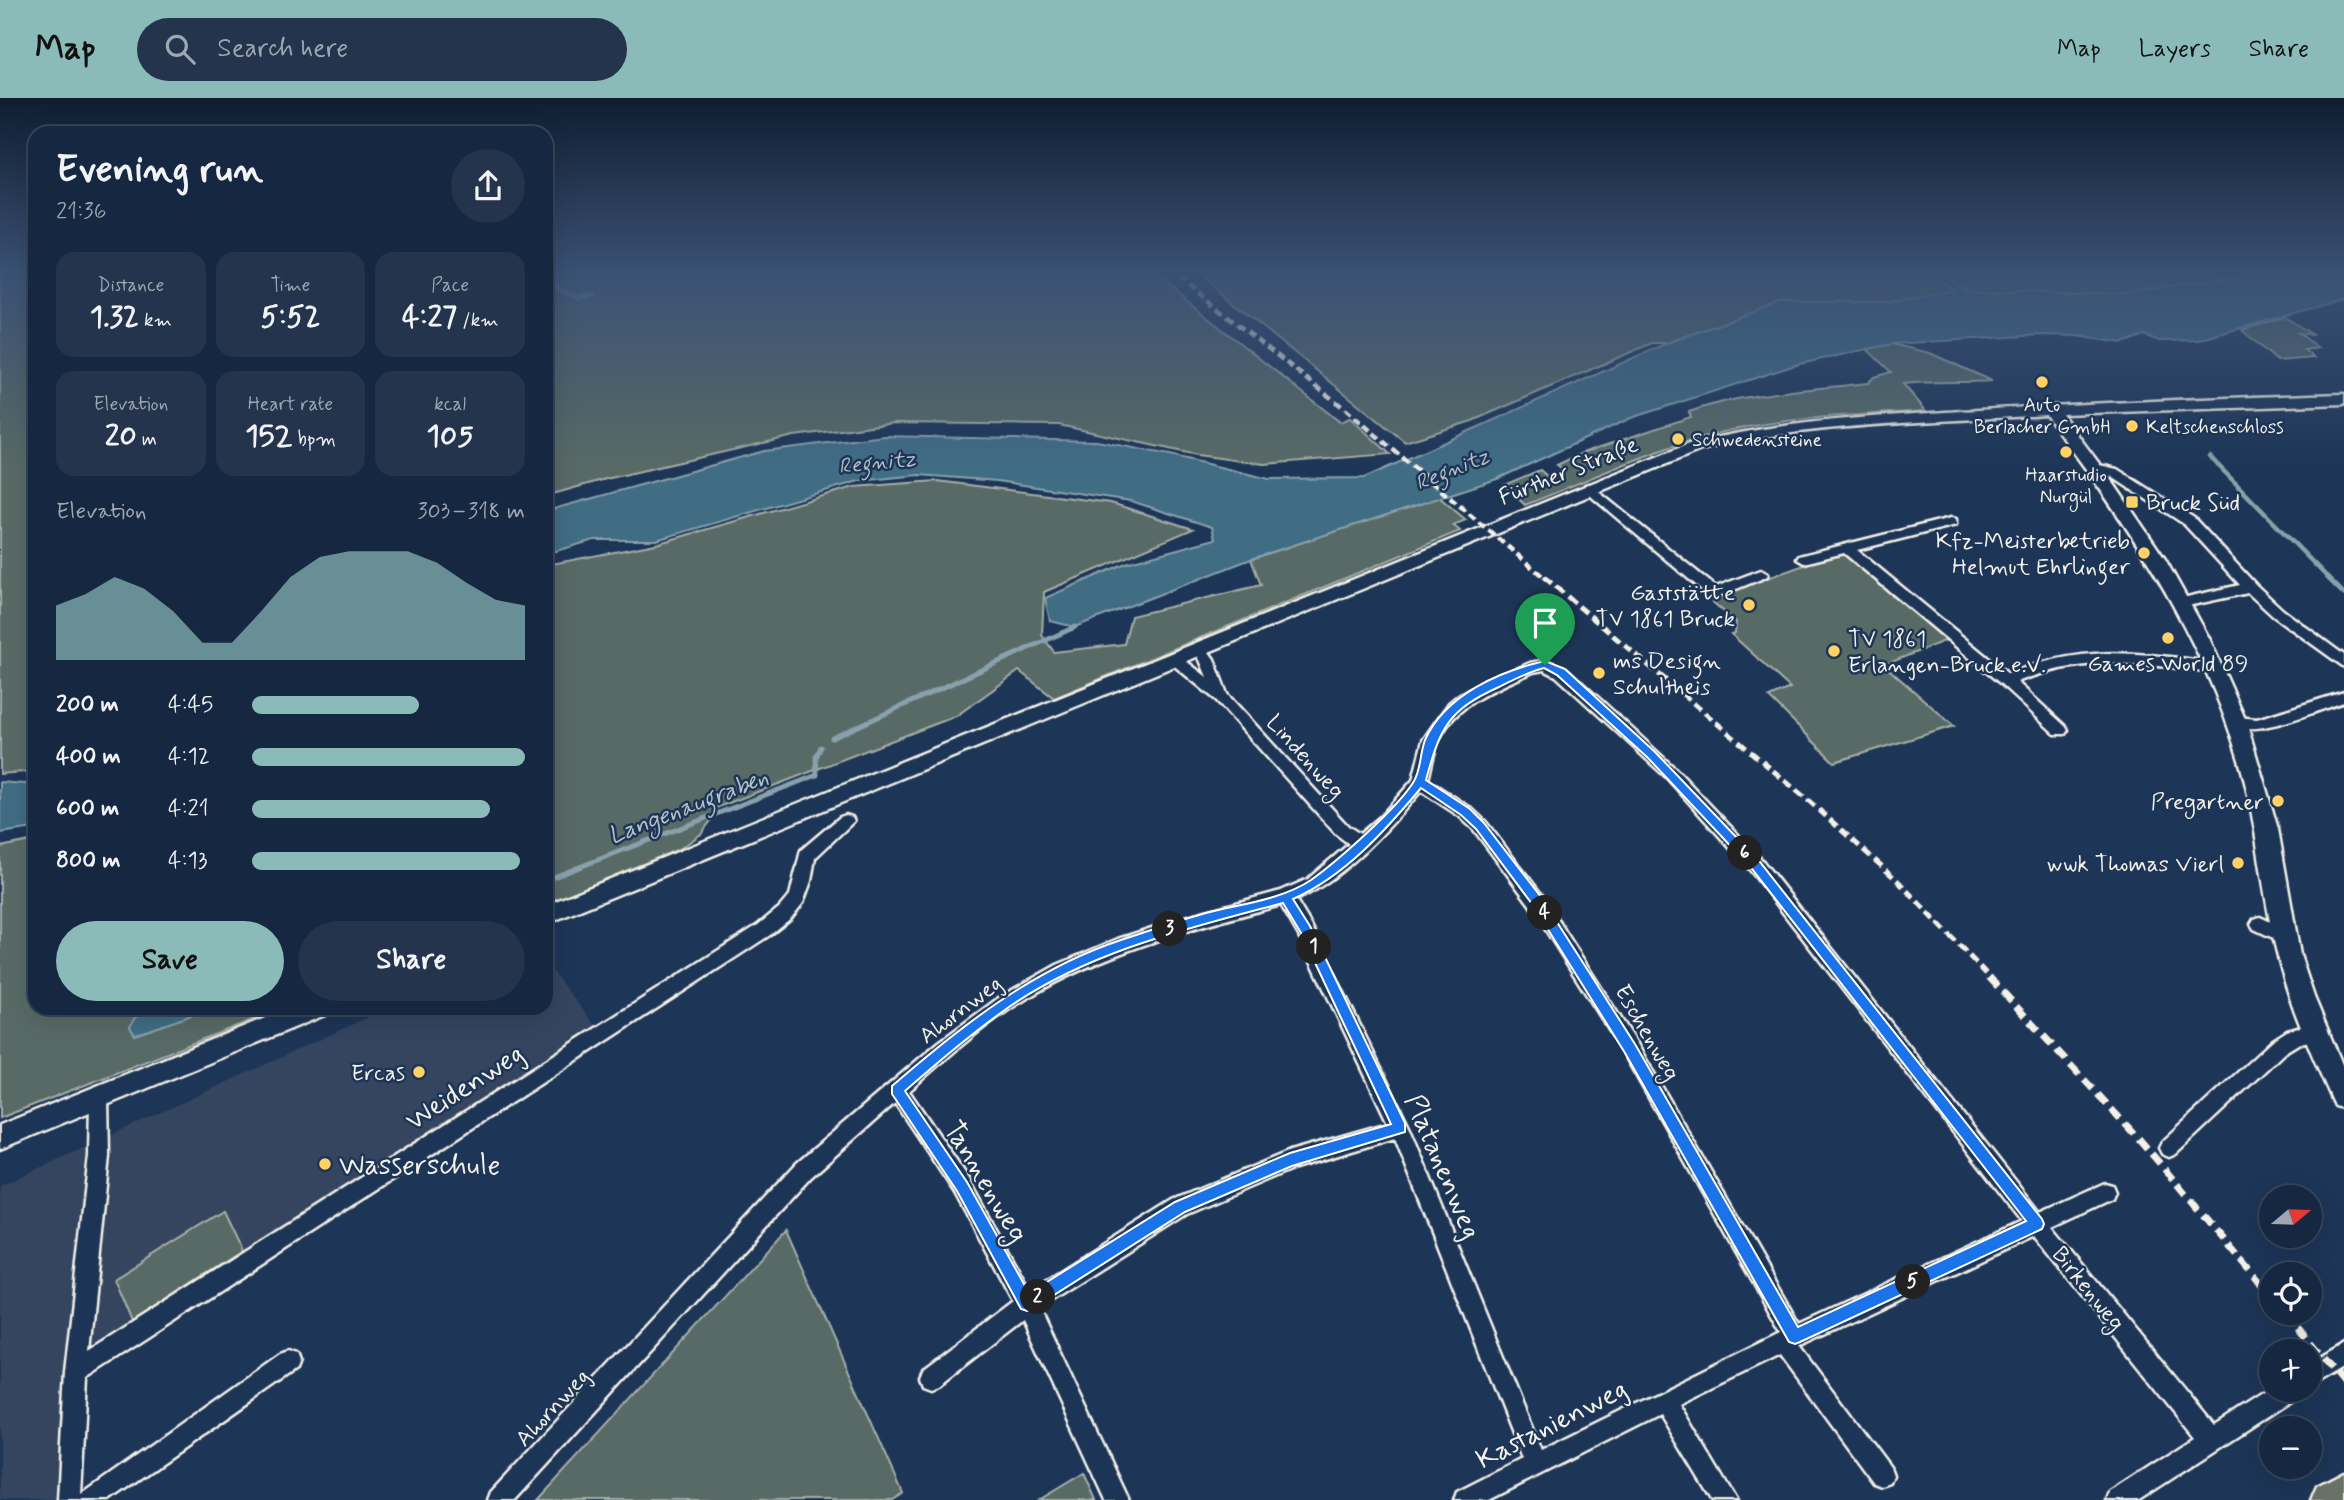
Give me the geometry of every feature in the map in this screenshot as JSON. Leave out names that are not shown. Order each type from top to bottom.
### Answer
[{"type":"highway","points":[[2331,1500],[2344,1492]]},
{"type":"street","name":"Fürther Straße","points":[[553,912],[1695,447],[1760,432],[1802,426],[2136,405],[2344,399]]},
{"type":"street","points":[[2052,412],[2137,525],[2183,602],[2237,722],[2267,828],[2284,936],[2316,1031],[2344,1098]]},
{"type":"street","points":[[2095,468],[2113,472],[2189,521],[2278,613],[2344,662]]},
{"type":"street","points":[[1589,488],[1714,593],[1761,574]]},
{"type":"street","points":[[1804,559],[1951,522]]},
{"type":"street","points":[[1845,547],[2006,680],[2060,730]]},
{"type":"street","points":[[2183,602],[2202,599],[2225,590],[2251,588]]},
{"type":"street","name":"Lindenweg","points":[[1199,648],[1207,659],[1221,696]]},
{"type":"street","name":"Lindenweg","points":[[1173,659],[1221,696],[1342,830],[1362,844]]},
{"type":"street","points":[[2006,680],[2050,665],[2083,659],[2124,659],[2213,667]]},
{"type":"street","name":"Ahornweg","points":[[499,1500],[804,1170],[944,1048],[1006,1002],[1063,970],[1118,946],[1195,921],[1286,897],[1314,884],[1387,820],[1420,782],[1431,740],[1454,707],[1465,698],[1530,668],[1545,665],[1553,667]]},
{"type":"street","name":"Birkenweg","points":[[1553,667],[1661,764],[1756,865],[2037,1224],[2211,1439]]},
{"type":"street","points":[[2237,722],[2257,724],[2344,697]]},
{"type":"street","name":"Eschenweg","points":[[1420,782],[1465,812],[1480,826],[1536,900],[1630,1048],[1789,1340]]},
{"type":"street","name":"Weidenweg","points":[[76,1372],[764,930],[788,912],[802,893],[807,855],[846,821]]},
{"type":"street","name":"Platanenweg","points":[[1286,897],[1305,930],[1400,1128],[1535,1463]]},
{"type":"street","points":[[2260,923],[2284,936]]},
{"type":"street","points":[[0,1137],[300,1015]]},
{"type":"street","points":[[2169,1148],[2279,1046],[2292,1037],[2316,1031]]},
{"type":"street","name":"Tannenweg","points":[[897,1090],[962,1186],[1027,1304],[1118,1500]]},
{"type":"street","points":[[69,1500],[76,1372],[99,1156],[99,1097]]},
{"type":"street","points":[[931,1377],[1027,1304],[1180,1207],[1290,1160],[1400,1128]]},
{"type":"street","name":"Kastanienweg","points":[[1465,1500],[1664,1400],[2105,1192]]},
{"type":"street","points":[[1789,1340],[1882,1475]]},
{"type":"street","points":[[2322,1369],[2344,1355]]},
{"type":"street","points":[[90,1500],[288,1362]]},
{"type":"street","name":"Kastanienweg","points":[[1664,1400],[1725,1500]]},
{"type":"street","points":[[2118,1500],[2269,1402]]},
{"type":"shaded area","points":[[553,972],[597,1028],[86,1359],[75,1500],[0,1500],[0,1186],[373,1015],[553,1015]]},
{"type":"green space","points":[[0,335],[28,335],[28,772],[0,774]]},
{"type":"green space","points":[[553,335],[1230,335],[1340,422],[1350,418],[1390,454],[1264,464],[1197,455],[1059,425],[894,423],[794,436],[606,479],[553,494]]},
{"type":"green space","points":[[1273,335],[1688,335],[1667,343],[1652,343],[1472,421],[1405,442]]},
{"type":"green space","points":[[2248,335],[2302,335],[2318,348],[2304,350],[2314,358],[2277,361]]},
{"type":"green space","points":[[1891,344],[1930,353],[1992,381],[1903,384],[1926,411],[1777,422],[1718,433],[1647,455],[1525,505],[1504,485],[1540,470],[1549,478],[1564,470],[1557,465],[1582,453],[1691,417],[1689,412],[1710,405],[1777,393],[1868,383],[1874,377],[1891,372],[1867,349]]},
{"type":"green space","points":[[937,481],[1111,503],[1193,529],[1044,592],[1042,635],[1054,652],[1124,644],[1131,616],[1261,585],[1251,559],[1439,497],[1466,520],[1453,525],[1460,531],[1054,698],[1019,671],[956,716],[713,809],[716,814],[701,834],[681,848],[553,901],[553,564],[656,544],[854,487]]},
{"type":"green space","name":"TV 1861 Erlangen-Bruck e.V.","points":[[1835,554],[1849,556],[1952,638],[1884,665],[1954,726],[1834,762],[1769,697],[1790,688],[1731,634],[1735,633],[1736,622],[1709,599]]},
{"type":"green space","points":[[28,841],[28,1015],[265,1015],[0,1118],[0,847]]},
{"type":"green space","points":[[223,1211],[242,1251],[132,1322],[114,1279]]},
{"type":"green space","points":[[786,1230],[903,1493],[892,1500],[538,1500]]},
{"type":"green space","points":[[1084,1473],[1096,1500],[1039,1500]]},
{"type":"water","name":"Regnitz","points":[[1688,335],[2036,335],[1891,344],[1799,364],[1631,418],[1497,479],[1251,559],[1075,627],[1050,621],[1045,598],[1126,563],[1215,539],[1212,527],[1131,501],[997,481],[919,475],[859,481],[656,540],[594,540],[553,552],[553,509],[764,451],[884,436],[1097,441],[1269,479],[1364,478]]},
{"type":"water","points":[[2058,335],[2143,335],[2123,343]]},
{"type":"water","points":[[2145,335],[2214,335],[2198,340],[2159,341]]},
{"type":"water","points":[[0,782],[28,783],[28,829],[0,833]]},
{"type":"water","points":[[192,1015],[135,1035],[130,1027],[135,1017]]},
{"type":"waterway","points":[[2210,457],[2329,579]]},
{"type":"waterway","points":[[2329,579],[2344,594]]},
{"type":"waterway","name":"Langenaugraben","points":[[832,738],[1075,627]]},
{"type":"waterway","name":"Langenaugraben","points":[[553,877],[817,775],[816,757],[821,747]]},
{"type":"railway","points":[[1251,335],[1344,408],[1546,579]]},
{"type":"railway","points":[[1544,577],[1809,801],[1897,880],[1991,979]]},
{"type":"railway","points":[[1989,977],[2140,1140],[2259,1282]]},
{"type":"railway","points":[[2296,1325],[2344,1384]]},
{"type":"place","name":"Auto Berlacher GmbH","points":[[2042,382]]},
{"type":"place","name":"Keltschenschloss","points":[[2132,426]]},
{"type":"place","name":"Schwedensteine","points":[[1678,439]]},
{"type":"place","name":"Haarstudio Nurgül","points":[[2066,452]]},
{"type":"place","name":"Bruck Süd","points":[[2132,502]]},
{"type":"place","name":"Kfz-Meisterbetrieb Helmut Ehrlinger","points":[[2144,553]]},
{"type":"place","name":"Gaststätte TV 1861 Bruck","points":[[1749,605]]},
{"type":"place","name":"Games World 89","points":[[2168,638]]},
{"type":"place","name":"TV 1861 Erlangen-Bruck e.V.","points":[[1834,651]]},
{"type":"place","name":"ms Design Schultheis","points":[[1599,673]]},
{"type":"place","name":"Pregartner","points":[[2278,801]]},
{"type":"place","name":"wwk Thomas Vierl","points":[[2238,863]]},
{"type":"place","name":"Ercas","points":[[419,1072]]},
{"type":"place","name":"Wasserschule","points":[[325,1164]]},
{"type":"route","points":[[1545,665],[1538,665],[1494,684],[1465,698],[1454,707],[1431,740],[1420,782],[1387,820],[1314,884],[1286,897],[1305,930],[1400,1128],[1290,1160],[1180,1207],[1027,1304],[962,1186],[897,1090],[944,1048],[1006,1002],[1063,970],[1118,946],[1195,921],[1286,897],[1314,884],[1362,844],[1387,820],[1420,782],[1465,812],[1480,826],[1536,900],[1630,1048],[1795,1337],[2037,1224],[1756,865],[1684,786],[1561,672],[1545,665]]}]
